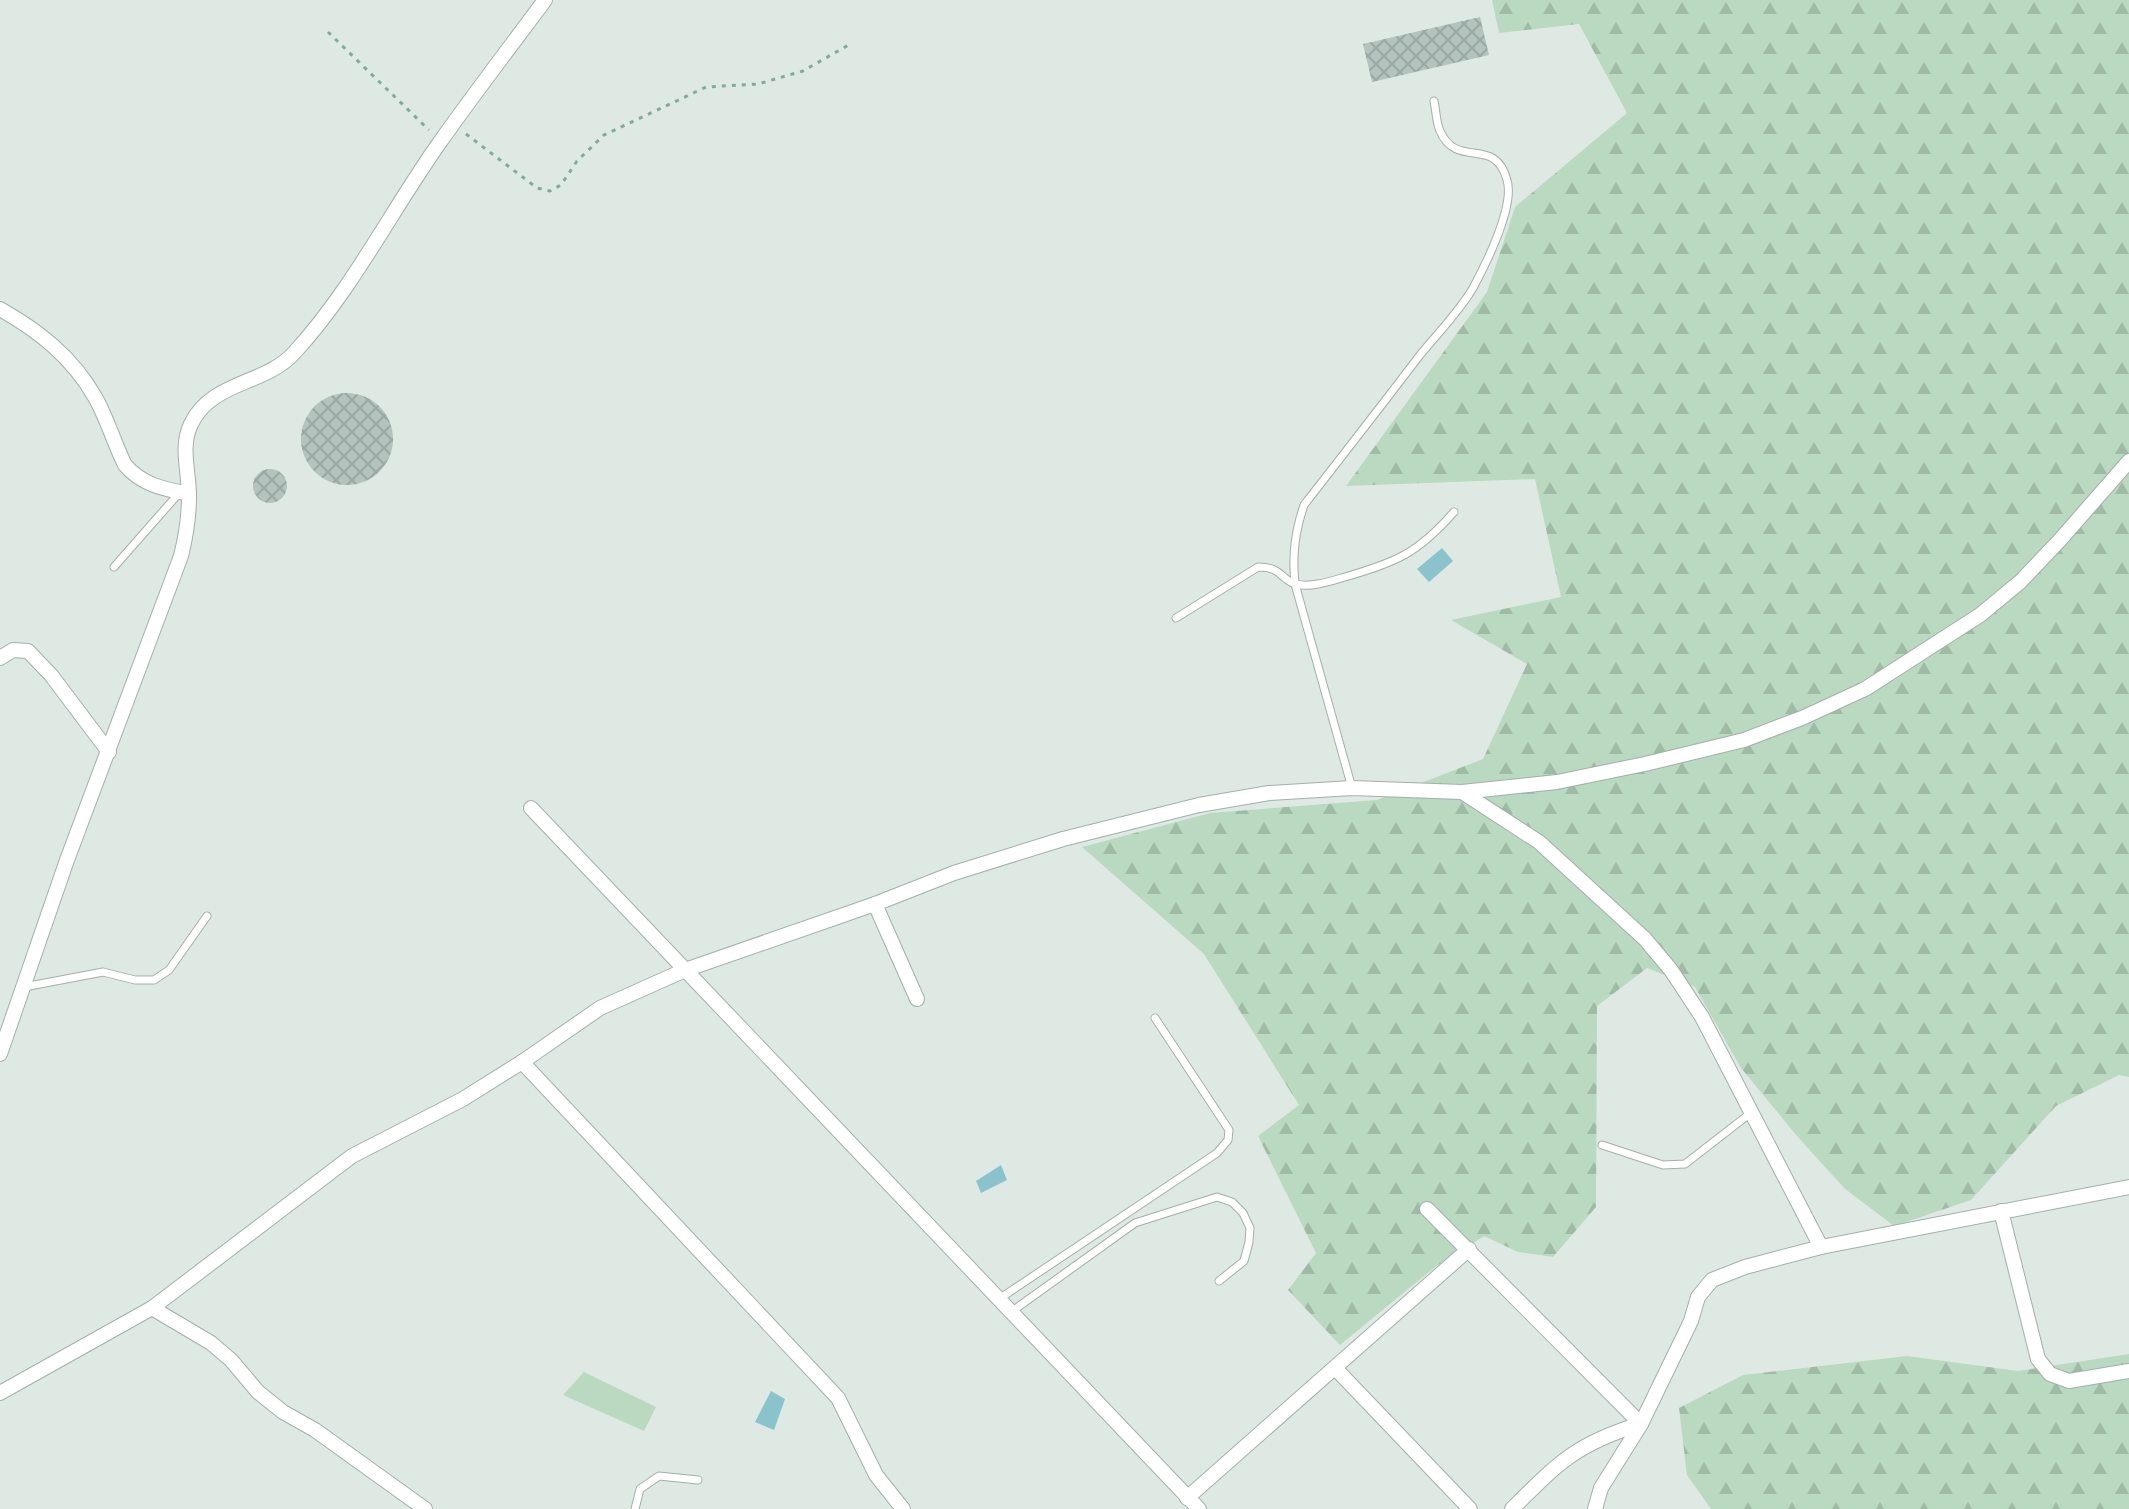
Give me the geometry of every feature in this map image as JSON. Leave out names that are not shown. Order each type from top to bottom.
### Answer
[{"type":"street","points":[[0,1054],[67,860],[181,556],[187,534],[185,444],[191,423],[215,395],[278,366],[293,355],[348,282],[441,141],[545,0]]},
{"type":"street","points":[[0,309],[35,328],[76,368],[96,398],[125,465],[133,474],[147,484],[184,493]]},
{"type":"street","points":[[0,1393],[152,1308],[352,1156],[426,1119],[522,1062],[600,1008],[685,970],[954,873],[1063,839],[1199,805],[1269,793],[1352,788],[1462,792],[1557,782],[1744,740],[1865,689],[1980,615],[2020,582],[2129,461]]},
{"type":"street","points":[[0,658],[13,650],[28,651],[51,675],[109,752]]},
{"type":"street","points":[[1462,792],[1539,842],[1645,939],[1671,970],[1702,1017],[1821,1247]]},
{"type":"street","points":[[531,808],[1199,1509]]},
{"type":"street","points":[[875,904],[917,999]]},
{"type":"street","points":[[522,1062],[838,1398],[876,1475],[903,1509]]},
{"type":"street","points":[[1595,1509],[1601,1488],[1641,1424],[1691,1321],[1698,1297],[1712,1280],[1745,1267],[1821,1247],[2129,1187]]},
{"type":"street","points":[[1427,1209],[1641,1424]]},
{"type":"street","points":[[2001,1211],[2038,1359],[2050,1374],[2069,1381],[2129,1371]]},
{"type":"street","points":[[1187,1498],[1469,1249]]},
{"type":"street","points":[[152,1308],[211,1343],[231,1360],[258,1392],[283,1412],[315,1430],[425,1509]]},
{"type":"street","points":[[1335,1368],[1470,1509]]},
{"type":"street","points":[[1512,1509],[1559,1462],[1579,1448],[1608,1434],[1641,1424]]},
{"type":"lane","points":[[1352,788],[1295,584],[1292,555],[1296,527],[1304,505],[1472,289],[1510,197],[1508,181],[1499,160],[1491,155],[1458,150],[1444,139],[1434,101]]},
{"type":"lane","points":[[114,567],[184,493]]},
{"type":"lane","points":[[1176,618],[1258,567],[1273,567],[1295,584],[1325,583],[1377,569],[1406,556],[1432,537],[1454,512]]},
{"type":"lane","points":[[24,987],[103,972],[135,980],[154,980],[169,970],[207,916]]},
{"type":"lane","points":[[999,1299],[1217,1153],[1228,1140],[1229,1130],[1155,1018]]},
{"type":"lane","points":[[1602,1145],[1663,1165],[1685,1164],[1752,1112]]},
{"type":"lane","points":[[1011,1312],[1135,1223],[1217,1197],[1232,1202],[1243,1213],[1250,1228],[1244,1261],[1219,1281]]},
{"type":"lane","points":[[635,1509],[640,1489],[659,1476],[698,1480]]},
{"type":"path","points":[[328,32],[441,141]]},
{"type":"path","points":[[453,125],[537,188],[550,191],[561,185],[577,161],[604,135],[706,87],[758,84],[803,71],[852,43]]},
{"type":"green space","points":[[1492,0],[2129,0],[2129,1077],[2119,1075],[2056,1106],[1971,1200],[1894,1226],[1844,1188],[1797,1136],[1741,1068],[1695,987],[1647,968],[1597,1006],[1596,1207],[1553,1257],[1518,1252],[1484,1236],[1435,1267],[1340,1345],[1288,1290],[1316,1253],[1258,1136],[1299,1105],[1204,954],[1082,847],[1210,813],[1377,800],[1483,759],[1527,664],[1451,620],[1561,597],[1535,479],[1346,486],[1487,292],[1515,207],[1627,113],[1579,24],[1499,33]]},
{"type":"green space","points":[[2129,1354],[2129,1509],[1711,1509],[1687,1475],[1679,1408],[1743,1375],[1907,1356],[2018,1371]]},
{"type":"green space","points":[[584,1372],[656,1407],[644,1431],[563,1395]]},
{"type":"water","points":[[1442,548],[1453,561],[1429,582],[1417,569]]},
{"type":"water","points":[[1001,1165],[1007,1180],[981,1193],[976,1181]]},
{"type":"water","points":[[771,1391],[785,1399],[774,1430],[755,1422]]},
{"type":"building","points":[[1480,17],[1489,55],[1372,82],[1363,44]]},
{"type":"building","points":[[347,393],[365,397],[379,407],[389,421],[393,439],[389,457],[379,471],[365,481],[347,485],[329,481],[315,471],[305,457],[301,439],[305,421],[315,407],[329,397]]},
{"type":"building","points":[[270,469],[282,474],[287,486],[282,498],[270,503],[258,498],[253,486],[258,474]]}]
